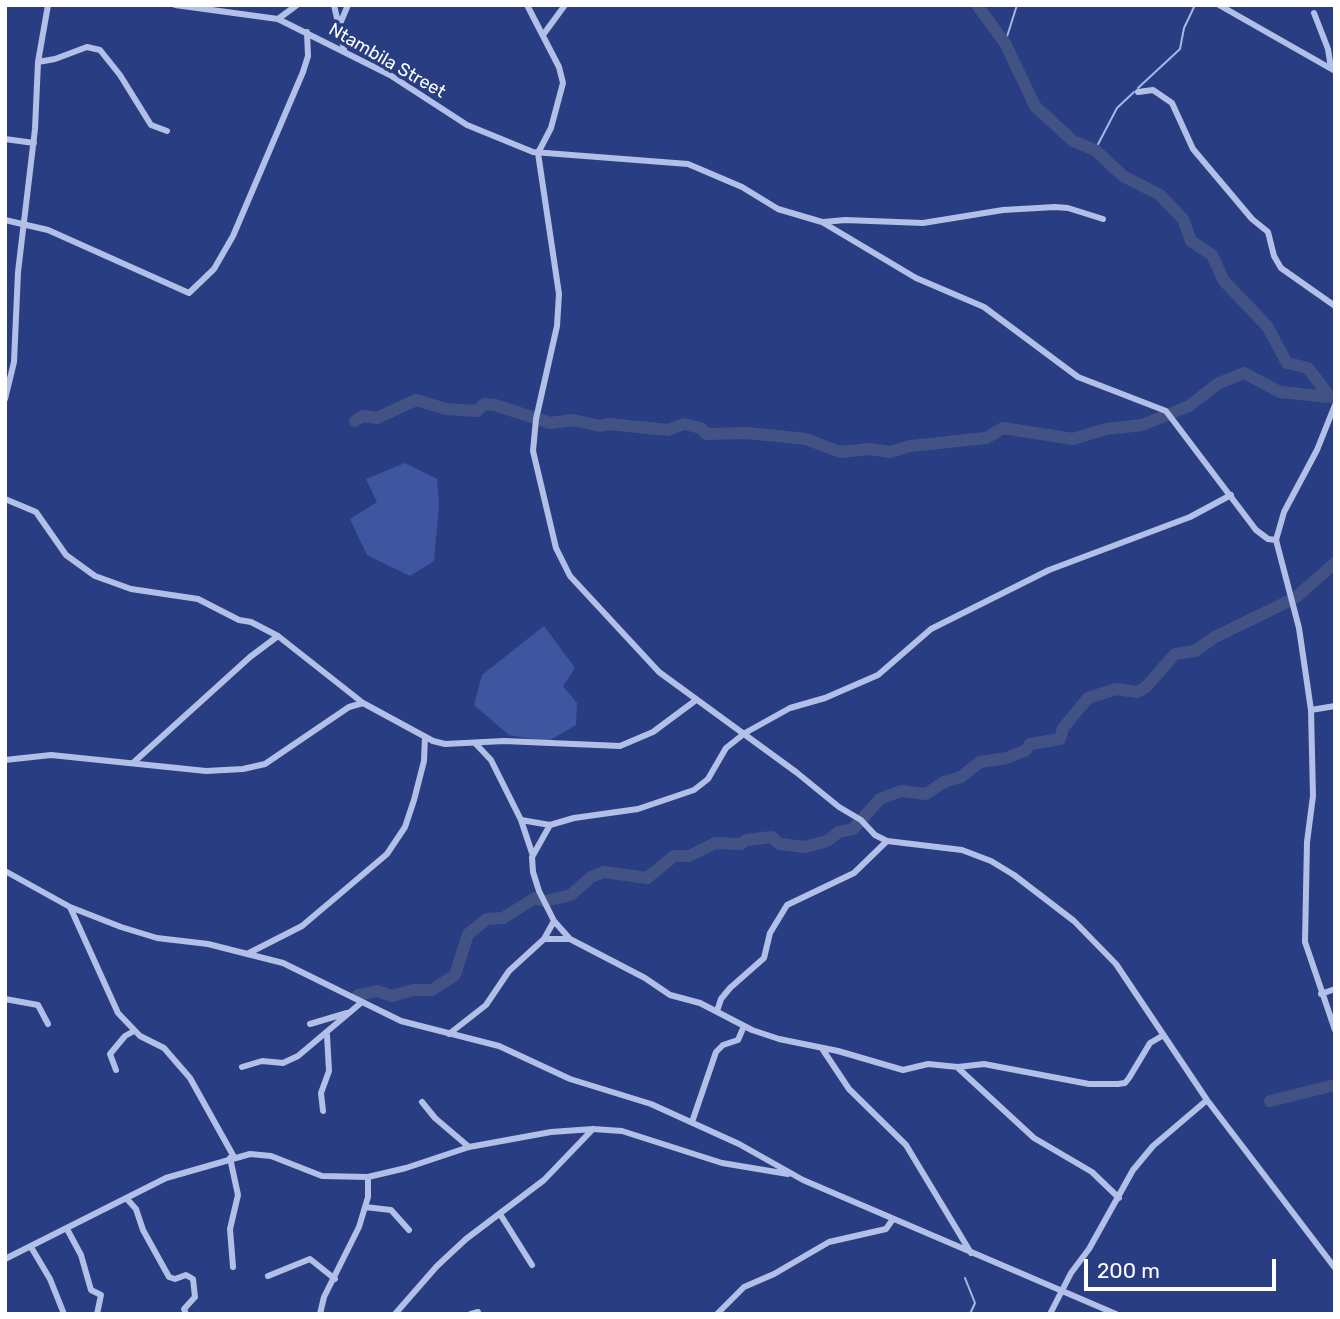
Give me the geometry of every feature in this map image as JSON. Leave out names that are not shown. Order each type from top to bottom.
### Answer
[{"type":"street","points":[[5,399],[14,362],[23,223],[34,143],[38,62],[48,5]]},
{"type":"street","name":"Ntambila Street","points":[[175,5],[217,8],[278,19],[344,50],[467,125],[538,153],[549,151],[602,159],[688,164],[733,183],[778,209],[822,222]]},
{"type":"street","points":[[278,19],[288,8],[297,5]]},
{"type":"street","points":[[334,5],[344,50]]},
{"type":"street","points":[[338,31],[348,5]]},
{"type":"street","points":[[527,5],[559,67],[563,83],[551,128],[538,153],[559,294],[557,327],[536,419],[533,452],[554,540],[566,569],[586,596],[648,662],[887,841],[962,850],[991,861],[1014,875],[1074,921],[1116,964],[1207,1100],[1335,1268]]},
{"type":"street","points":[[543,34],[565,5]]},
{"type":"street","points":[[1219,5],[1333,70]]},
{"type":"street","points":[[1314,13],[1333,70]]},
{"type":"street","points":[[5,220],[23,223],[76,241],[189,293],[214,269],[233,236],[303,72],[308,56],[307,33]]},
{"type":"street","points":[[38,62],[55,59],[87,47],[100,50],[120,75],[151,125],[167,131]]},
{"type":"street","points":[[1138,92],[1153,90],[1172,103],[1193,149],[1252,219],[1268,232],[1277,263],[1288,275],[1335,306]]},
{"type":"street","points":[[5,139],[34,143]]},
{"type":"street","points":[[822,222],[923,223],[1003,210],[1055,207],[1068,208],[1103,219]]},
{"type":"street","points":[[822,222],[928,285],[984,307],[1078,377],[1166,411],[1261,535],[1276,540]]},
{"type":"street","points":[[1335,405],[1317,450],[1284,512],[1276,540],[1299,628],[1311,710],[1313,796],[1303,920],[1304,942],[1335,1030]]},
{"type":"street","points":[[521,820],[550,825],[574,818],[638,809],[694,790],[708,779],[724,750],[745,733],[790,708],[825,698],[878,674],[932,629],[1049,570],[1190,517],[1231,495]]},
{"type":"street","points":[[5,499],[36,512],[66,555],[95,576],[131,589],[198,599],[278,636],[363,703],[425,737],[445,744],[494,741],[584,742],[620,746],[653,732],[696,700]]},
{"type":"street","points":[[134,762],[250,657],[278,636]]},
{"type":"street","points":[[5,760],[51,755],[219,772],[255,767],[276,758],[349,707],[363,703]]},
{"type":"street","points":[[1311,710],[1335,706]]},
{"type":"street","points":[[247,955],[302,926],[387,854],[405,827],[414,800],[424,761],[425,737]]},
{"type":"street","points":[[475,743],[491,760],[521,820],[533,855],[536,883],[554,920],[570,939],[645,978],[670,995],[718,1011],[744,1026],[779,1039],[903,1070],[928,1064],[958,1067],[984,1064],[1089,1084],[1125,1083],[1150,1043],[1163,1036]]},
{"type":"street","points":[[533,855],[550,825]]},
{"type":"street","points":[[718,1011],[721,999],[730,988],[764,958],[770,933],[787,905],[854,873],[887,841]]},
{"type":"street","points":[[5,871],[70,907],[136,932],[208,944],[291,967],[422,1028],[499,1046],[570,1079],[640,1100],[692,1122],[793,1175],[1115,1314]]},
{"type":"street","points":[[70,907],[114,1006],[134,1031],[164,1048],[190,1078],[232,1158],[239,1195],[230,1229],[233,1267]]},
{"type":"street","points":[[450,1034],[486,1005],[509,971],[544,939],[554,920]]},
{"type":"street","points":[[544,939],[570,939]]},
{"type":"street","points":[[1321,994],[1335,989]]},
{"type":"street","points":[[5,999],[38,1005],[48,1024]]},
{"type":"street","points":[[242,1067],[262,1061],[282,1063],[298,1056],[327,1035],[362,1002]]},
{"type":"street","points":[[310,1024],[349,1012]]},
{"type":"street","points":[[692,1122],[716,1052],[723,1045],[738,1040],[744,1026]]},
{"type":"street","points":[[116,1070],[110,1054],[125,1036],[134,1031]]},
{"type":"street","points":[[323,1111],[321,1093],[329,1071],[327,1035]]},
{"type":"street","points":[[823,1049],[849,1089],[906,1145],[971,1253]]},
{"type":"street","points":[[958,1067],[1034,1138],[1092,1172],[1119,1198]]},
{"type":"street","points":[[1050,1314],[1142,1159],[1207,1100]]},
{"type":"street","points":[[422,1102],[435,1118],[469,1147]]},
{"type":"street","points":[[5,1259],[166,1178],[232,1158],[261,1153],[322,1176],[368,1177],[406,1168],[469,1147],[551,1132],[593,1129],[646,1137],[722,1163],[793,1175]]},
{"type":"street","points":[[395,1314],[436,1266],[544,1180],[593,1129]]},
{"type":"street","points":[[320,1314],[324,1297],[359,1227],[365,1207],[368,1177]]},
{"type":"street","points":[[127,1199],[136,1209],[143,1230],[169,1277],[175,1279],[186,1275],[193,1279],[195,1297],[184,1309],[186,1314]]},
{"type":"street","points":[[365,1207],[391,1210],[409,1230]]},
{"type":"street","points":[[500,1214],[532,1265]]},
{"type":"street","points":[[717,1314],[744,1287],[774,1274],[829,1242],[886,1229],[893,1219]]},
{"type":"street","points":[[67,1228],[81,1255],[91,1290],[101,1295],[97,1314]]},
{"type":"street","points":[[31,1247],[50,1279],[64,1314]]},
{"type":"street","points":[[268,1276],[310,1259],[335,1279]]},
{"type":"shaded area","points":[[405,463],[437,479],[439,505],[434,561],[410,576],[367,555],[350,519],[377,502],[366,479]]},
{"type":"shaded area","points":[[544,626],[575,668],[563,686],[577,703],[576,725],[547,742],[509,735],[474,705],[482,675]]},
{"type":"waterway","points":[[977,5],[1005,43],[1035,106],[1073,141],[1095,150],[1123,176],[1160,195],[1183,219],[1191,241],[1212,255],[1224,281],[1267,326],[1287,363],[1308,368],[1330,397]]},
{"type":"waterway","points":[[1005,43],[1017,5]]},
{"type":"waterway","points":[[1138,88],[1180,49],[1184,28],[1195,5]]},
{"type":"waterway","points":[[1095,150],[1117,108],[1134,92]]},
{"type":"waterway","points":[[355,421],[363,416],[377,418],[416,400],[446,409],[477,411],[484,404],[495,405],[550,423],[573,420],[600,426],[608,424],[668,430],[684,424],[701,428],[706,434],[747,433],[806,439],[840,452],[870,449],[890,452],[910,446],[986,438],[1003,428],[1073,439],[1106,429],[1142,425],[1189,406],[1219,383],[1244,373],[1280,392],[1330,397]]},
{"type":"waterway","points":[[1295,598],[1335,563]]},
{"type":"waterway","points":[[358,995],[377,991],[392,996],[413,990],[432,990],[455,975],[468,934],[487,919],[503,918],[535,898],[545,901],[571,895],[591,877],[604,872],[647,878],[674,856],[689,856],[715,843],[741,844],[746,840],[772,837],[779,844],[805,847],[827,841],[839,832],[853,829],[880,799],[901,791],[926,794],[944,782],[961,777],[980,762],[1007,758],[1026,750],[1030,744],[1060,739],[1063,728],[1088,698],[1116,689],[1137,692],[1146,687],[1175,654],[1195,651],[1215,637],[1287,602]]},
{"type":"waterway","points":[[1270,1101],[1335,1085]]},
{"type":"waterway","points":[[965,1278],[975,1303],[970,1314]]}]
